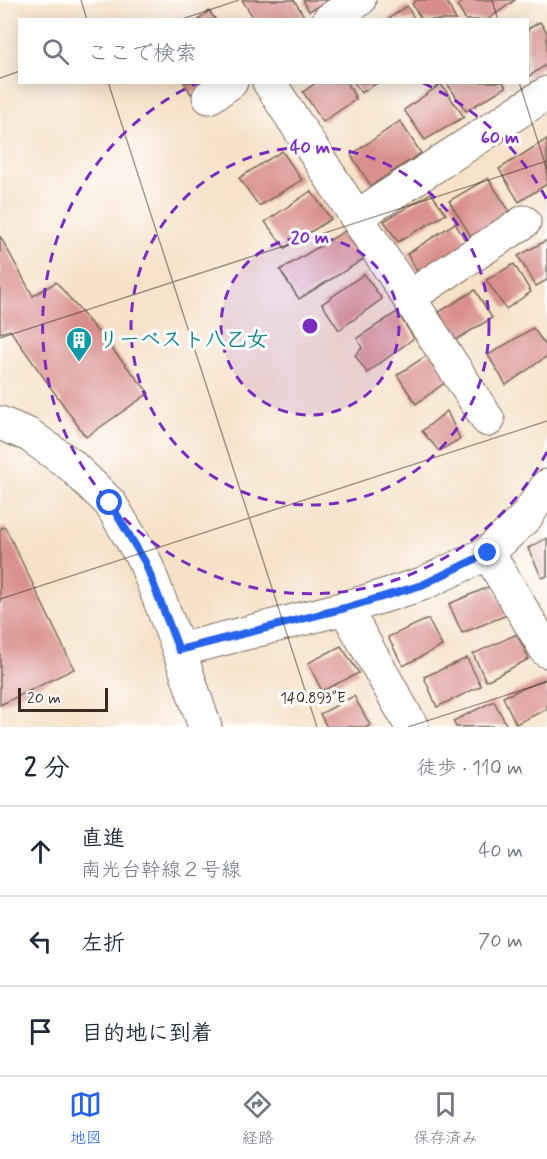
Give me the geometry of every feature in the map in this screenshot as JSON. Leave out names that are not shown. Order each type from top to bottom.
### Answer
[{"type":"street","points":[[332,18],[359,0]]},
{"type":"street","points":[[270,84],[488,420]]},
{"type":"street","points":[[356,217],[547,93]]},
{"type":"street","points":[[409,297],[524,222]]},
{"type":"street","points":[[0,423],[29,435],[71,465],[110,503],[145,562],[179,650],[205,727]]},
{"type":"street","points":[[179,650],[345,608],[422,585],[488,553],[526,517],[547,486]]},
{"type":"street","points":[[488,553],[547,651]]},
{"type":"street","points":[[345,608],[412,727]]},
{"type":"building","points":[[242,0],[294,0],[304,16],[301,18],[254,18]]},
{"type":"building","points":[[303,0],[330,0],[309,11]]},
{"type":"building","points":[[417,0],[446,0],[455,18],[421,18],[412,4]]},
{"type":"building","points":[[466,0],[515,0],[490,18],[465,18],[457,6]]},
{"type":"building","points":[[407,6],[414,18],[390,18]]},
{"type":"building","points":[[209,11],[214,18],[200,18]]},
{"type":"building","points":[[540,22],[547,32],[547,64],[529,76],[529,28]]},
{"type":"building","points":[[185,84],[208,84],[191,94]]},
{"type":"building","points":[[314,84],[348,84],[356,99],[323,122],[303,92]]},
{"type":"building","points":[[355,84],[376,84],[361,93]]},
{"type":"building","points":[[441,84],[464,117],[425,140],[404,110]]},
{"type":"building","points":[[447,84],[504,84],[506,87],[466,111]]},
{"type":"building","points":[[400,121],[421,153],[371,186],[351,155]]},
{"type":"building","points":[[547,139],[547,184],[519,202],[499,169]]},
{"type":"building","points":[[282,151],[302,180],[259,206],[239,178]]},
{"type":"building","points":[[488,178],[510,212],[472,238],[449,201]]},
{"type":"building","points":[[311,191],[331,219],[285,248],[265,222]]},
{"type":"building","points":[[431,193],[446,214],[398,242],[384,221]]},
{"type":"building","points":[[455,223],[468,245],[420,276],[407,254]]},
{"type":"building","points":[[345,231],[364,259],[299,299],[280,270]]},
{"type":"building","name":"リーベスト八乙女","points":[[0,236],[33,296],[56,282],[149,393],[86,437],[10,330],[0,333]]},
{"type":"building","points":[[547,240],[547,280],[536,286],[518,256]]},
{"type":"building","points":[[514,264],[531,292],[506,309],[486,280]]},
{"type":"building","points":[[364,274],[382,299],[339,330],[322,304]]},
{"type":"building","points":[[475,290],[492,318],[454,341],[439,312]]},
{"type":"building","points":[[397,312],[414,338],[367,373],[355,355],[362,348],[357,338]]},
{"type":"building","points":[[533,328],[547,347],[547,356],[506,385],[488,355]]},
{"type":"building","points":[[432,352],[450,379],[416,404],[397,375]]},
{"type":"building","points":[[447,411],[460,439],[439,451],[422,431]]},
{"type":"building","points":[[5,527],[74,669],[0,705],[0,529]]},
{"type":"building","points":[[547,538],[547,576],[542,578],[528,548]]},
{"type":"building","points":[[493,585],[507,615],[462,633],[449,604]]},
{"type":"building","points":[[428,619],[442,646],[403,666],[388,637]]},
{"type":"building","points":[[517,634],[529,659],[486,681],[473,654]]},
{"type":"building","points":[[341,646],[359,673],[322,691],[308,663]]},
{"type":"building","points":[[467,658],[481,686],[437,707],[424,677]]},
{"type":"building","points":[[547,678],[547,709],[516,724],[503,697]]},
{"type":"building","points":[[354,696],[370,725],[367,727],[327,727],[320,714]]},
{"type":"building","points":[[494,701],[507,726],[456,727],[453,721]]},
{"type":"place","name":"リーベスト八乙女","points":[[79,363]]},
{"type":"route","points":[[110,503],[145,562],[179,650],[345,608],[422,585],[488,553]]}]
